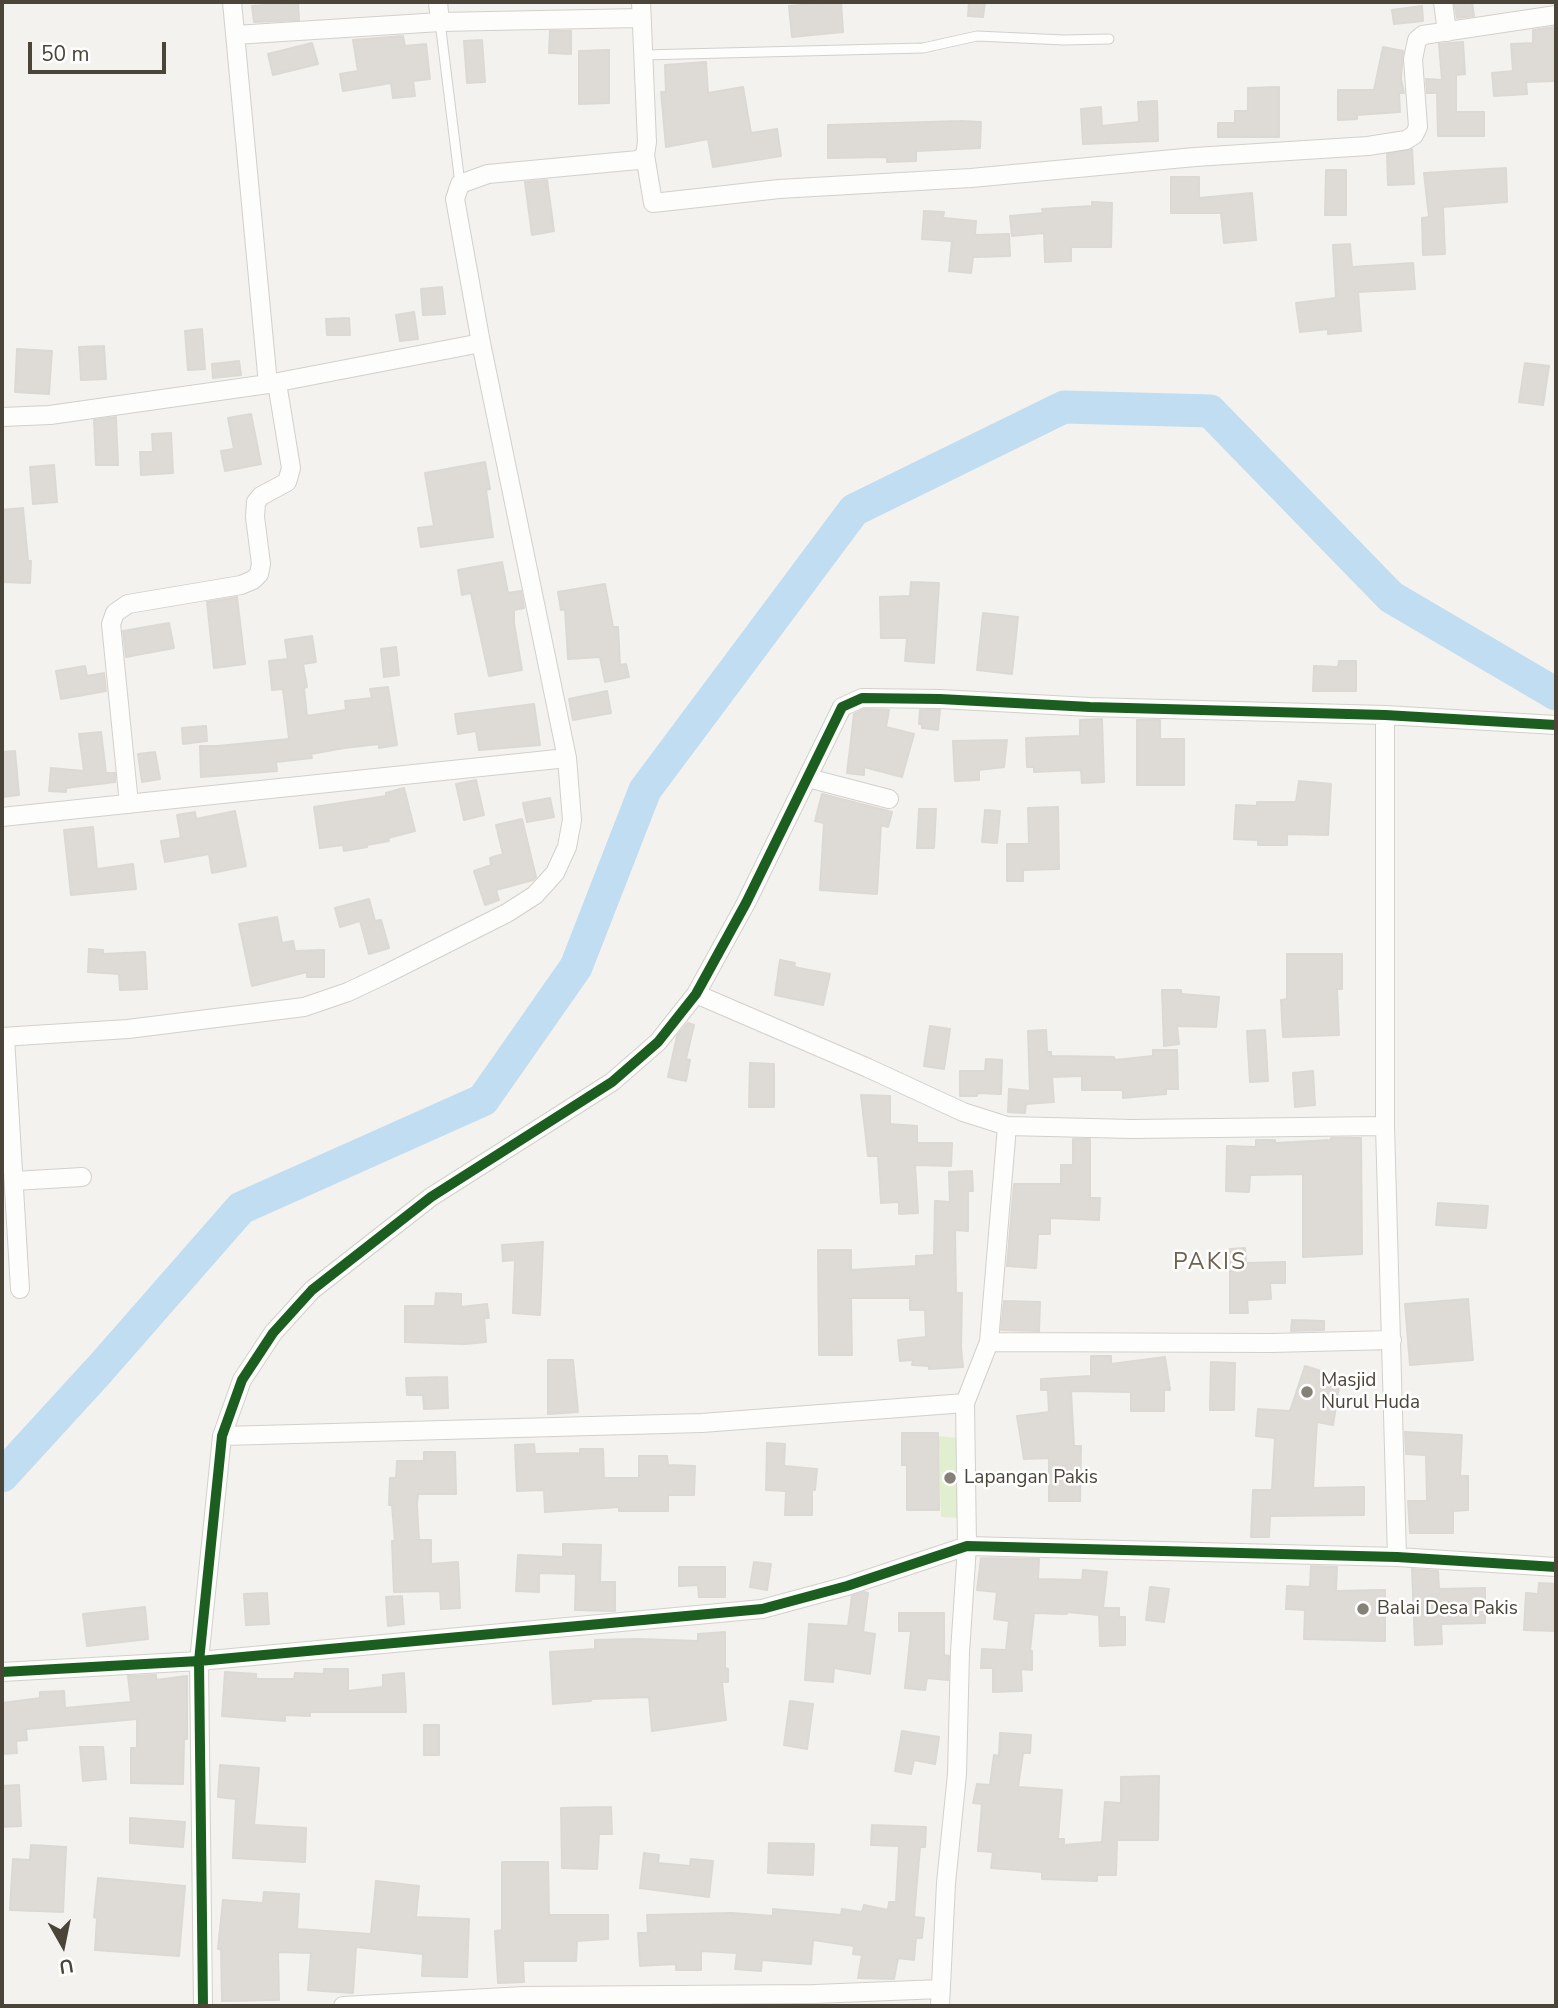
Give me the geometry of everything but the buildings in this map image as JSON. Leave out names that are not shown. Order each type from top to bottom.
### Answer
[{"type":"street","points":[[129,804],[111,624],[115,613],[128,604],[242,585],[254,580],[259,574],[261,564],[255,517],[256,502],[261,496],[287,482],[292,468],[273,383],[232,2]]},
{"type":"street","points":[[438,2],[440,22]]},
{"type":"street","points":[[1443,2],[1447,32]]},
{"type":"street","points":[[235,35],[640,10],[645,155],[653,203],[779,189],[971,178],[1195,157],[1368,146],[1406,140],[1416,132],[1419,120],[1413,59],[1416,40],[1423,35],[1556,15]]},
{"type":"street","points":[[20,1289],[4,1037],[128,1029],[304,1007],[348,992],[507,913],[535,895],[555,873],[567,847],[572,820],[567,758],[481,343],[455,199],[460,184],[488,174],[638,160],[645,155]]},
{"type":"street","points":[[2,417],[50,415],[273,383],[481,343]]},
{"type":"street","points":[[203,2006],[199,1661],[222,1436],[242,1380],[273,1333],[312,1290],[430,1197],[612,1082],[658,1042],[696,994],[746,903],[842,706],[862,698],[940,699],[1090,707],[1385,715],[1556,725]]},
{"type":"street","points":[[1385,715],[1385,1126],[1397,1557]]},
{"type":"street","points":[[2,817],[567,758]]},
{"type":"street","points":[[808,778],[889,799]]},
{"type":"street","points":[[696,994],[963,1112],[1007,1126],[1132,1129],[1385,1126]]},
{"type":"street","points":[[343,2006],[524,1996],[815,1994],[941,1997],[946,1883],[957,1774],[960,1652],[967,1546],[965,1404],[989,1342],[1007,1126]]},
{"type":"street","points":[[14,1181],[82,1177]]},
{"type":"street","points":[[989,1342],[1270,1343],[1392,1340]]},
{"type":"street","points":[[222,1436],[702,1423],[965,1404]]},
{"type":"street","points":[[2,1672],[199,1661],[762,1609],[847,1586],[967,1546],[1397,1557],[1556,1567]]},
{"type":"lane","points":[[440,22],[460,184]]},
{"type":"lane","points":[[643,55],[923,48],[977,36],[1109,39]]},
{"type":"green space","name":"Lapangan Pakis","points":[[938,1436],[958,1438],[962,1518],[941,1517]]},
{"type":"waterway","points":[[2,1476],[241,1208],[483,1100],[576,967],[645,790],[854,510],[1064,407],[1210,411],[1391,597],[1556,694]]},
{"type":"cycle path","points":[[203,2006],[199,1661],[222,1436],[242,1380],[273,1333],[312,1290],[431,1197],[612,1082],[658,1042],[696,994],[746,903],[842,707],[862,698],[940,699],[1090,707],[1385,715],[1556,725]]},
{"type":"cycle path","points":[[2,1672],[199,1661],[762,1609],[847,1586],[967,1546],[1397,1557],[1556,1567]]},
{"type":"place","name":"Masjid Nurul Huda","points":[[1307,1392]]},
{"type":"place","name":"Lapangan Pakis","points":[[950,1478]]},
{"type":"place","name":"Balai Desa Pakis","points":[[1363,1609]]},
{"type":"district","name":"PAKIS","points":[[1210,1263]]}]
